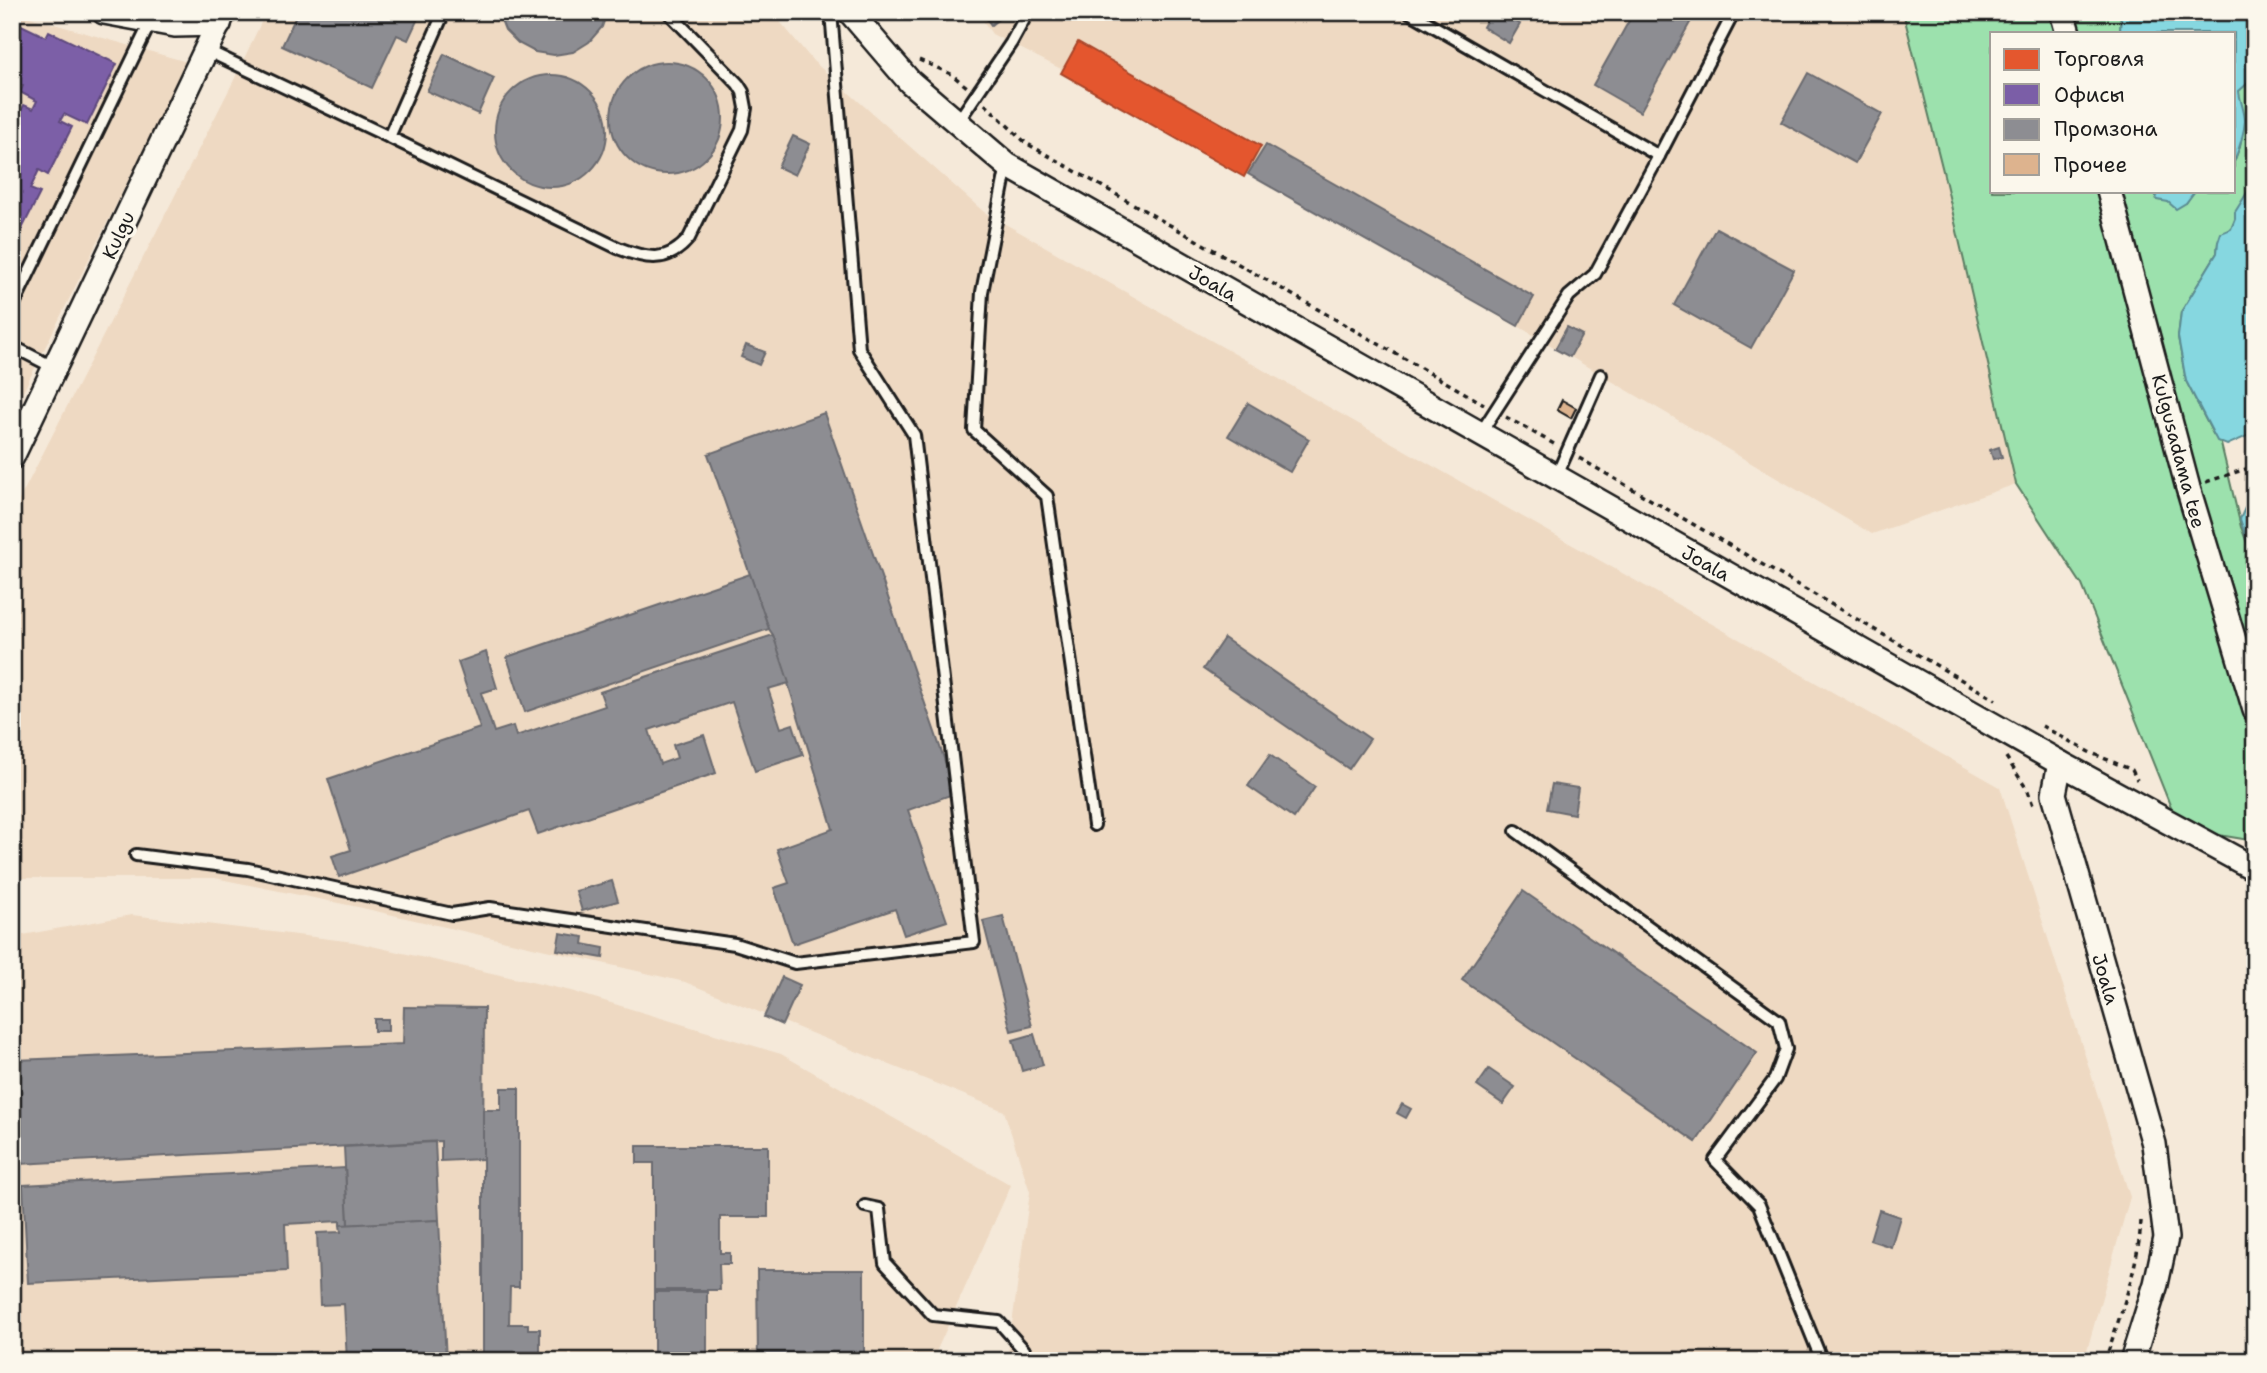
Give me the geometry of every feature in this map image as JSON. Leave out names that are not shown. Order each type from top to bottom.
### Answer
[{"type":"street","points":[[104,12],[175,25],[221,18]]},
{"type":"street","name":"Joala","points":[[850,12],[910,82],[1007,165],[2060,763],[2054,794],[2154,1144],[2162,1201],[2166,1238],[2156,1284],[2132,1361]]},
{"type":"street","points":[[2062,12],[2068,32]]},
{"type":"street","name":"Kulgu","points":[[12,457],[221,18]]},
{"type":"street","name":"Kulgusadama tee","points":[[2109,192],[2188,488],[2255,710]]},
{"type":"street","points":[[2060,763],[2253,867]]},
{"type":"lane","points":[[389,136],[444,12]]},
{"type":"lane","points":[[206,50],[618,248],[648,257],[659,257],[676,251],[689,238],[741,130],[746,108],[743,92],[738,84],[668,12]]},
{"type":"lane","points":[[136,855],[248,869],[452,914],[489,908],[734,944],[795,962],[974,942],[914,435],[859,349],[831,12]]},
{"type":"lane","points":[[957,123],[1011,43],[1027,12]]},
{"type":"lane","points":[[1409,12],[1659,156]]},
{"type":"lane","points":[[1480,434],[1569,296],[1595,274],[1734,12]]},
{"type":"lane","points":[[12,308],[151,20]]},
{"type":"lane","points":[[1007,165],[982,292],[974,430],[1047,496],[1094,825]]},
{"type":"lane","points":[[12,346],[55,368]]},
{"type":"lane","points":[[1556,477],[1601,375]]},
{"type":"lane","points":[[1516,831],[1779,1021],[1786,1049],[1775,1079],[1715,1160],[1759,1205],[1822,1361]]},
{"type":"lane","points":[[865,1206],[878,1209],[885,1263],[933,1315],[999,1322],[1024,1350],[1028,1361]]},
{"type":"path","points":[[916,59],[951,74],[1026,143],[1495,410],[2006,706]]},
{"type":"path","points":[[2188,488],[2255,466]]},
{"type":"path","points":[[2041,726],[2089,752],[2133,771],[2154,813]]},
{"type":"path","points":[[2007,733],[1999,746],[2028,791],[2035,810]]},
{"type":"path","points":[[2105,1361],[2133,1271],[2140,1242],[2142,1212]]},
{"type":"shaded area","points":[[12,12],[187,62],[12,414]]},
{"type":"shaded area","points":[[266,12],[772,12],[813,61],[984,212],[2000,787],[2130,1197],[2084,1361],[1007,1361],[1030,1192],[1004,1111],[685,982],[358,907],[215,878],[12,878],[12,514],[233,82]]},
{"type":"shaded area","points":[[977,12],[1903,12],[2016,484],[1872,534],[1518,326],[1061,69],[992,34]]},
{"type":"shaded area","points":[[132,915],[354,942],[571,991],[781,1054],[1011,1185],[932,1361],[12,1361],[12,937]]},
{"type":"green space","points":[[1903,12],[2121,12],[2120,32],[1990,32],[1990,192],[2155,192],[2157,200],[2186,203],[2193,192],[2236,192],[2236,157],[2245,118],[2238,91],[2255,77],[2255,180],[2231,229],[2218,242],[2217,253],[2181,312],[2178,337],[2186,381],[2213,434],[2221,444],[2241,527],[2255,564],[2255,841],[2213,834],[2172,810],[2082,585],[2016,484]]},
{"type":"water","points":[[2121,12],[2255,12],[2255,77],[2239,91],[2245,121],[2236,156],[2236,32],[2120,32]]},
{"type":"water","points":[[2255,180],[2255,431],[2227,445],[2217,441],[2186,381],[2178,337],[2181,312],[2217,253],[2221,233],[2231,229],[2235,212]]},
{"type":"water","points":[[2155,192],[2194,192],[2186,203],[2176,209],[2168,202],[2157,200]]},
{"type":"water","points":[[2255,498],[2255,564],[2240,519],[2245,508]]},
{"type":"building: Торговля","points":[[1078,42],[1261,146],[1244,177],[1061,73]]},
{"type":"building: Офисы","points":[[15,22],[46,37],[49,31],[117,64],[87,125],[64,114],[60,121],[72,127],[48,175],[39,170],[30,189],[40,193],[17,239],[12,237],[12,128],[24,105],[33,109],[37,101],[20,92],[23,86],[12,81],[12,29]]},
{"type":"building: Промзона","points":[[298,12],[421,12],[408,40],[397,35],[372,88],[282,46]]},
{"type":"building: Промзона","points":[[498,12],[607,12],[602,27],[589,42],[573,52],[554,55],[535,52],[518,43],[505,30]]},
{"type":"building: Промзона","points":[[982,12],[1007,12],[991,25]]},
{"type":"building: Промзона","points":[[1491,12],[1499,12],[1520,24],[1509,43],[1483,27]]},
{"type":"building: Промзона","points":[[1634,12],[1696,12],[1640,112],[1593,85]]},
{"type":"building: Промзона","points":[[444,54],[494,78],[478,114],[427,91]]},
{"type":"building: Промзона","points":[[667,62],[689,66],[707,78],[719,96],[723,118],[719,140],[707,158],[689,170],[667,174],[645,170],[627,158],[615,140],[611,118],[615,96],[627,78],[645,66]]},
{"type":"building: Промзона","points":[[1808,73],[1882,114],[1855,163],[1781,122]]},
{"type":"building: Промзона","points":[[551,75],[573,79],[591,91],[603,109],[607,131],[603,153],[591,171],[573,183],[551,187],[529,183],[511,171],[499,153],[495,131],[499,109],[511,91],[529,79]]},
{"type":"building: Промзона","points":[[793,136],[810,144],[795,175],[778,167]]},
{"type":"building: Промзона","points":[[1266,145],[1534,297],[1518,326],[1248,174]]},
{"type":"building: Промзона","points":[[1716,228],[1794,270],[1751,348],[1674,305]]},
{"type":"building: Промзона","points":[[1567,327],[1582,335],[1570,357],[1555,349]]},
{"type":"building: Промзона","points":[[746,345],[765,352],[759,365],[741,357]]},
{"type":"building: Промзона","points":[[1248,403],[1309,439],[1290,472],[1228,436]]},
{"type":"building: Промзона","points":[[824,413],[956,793],[908,810],[947,921],[904,935],[895,909],[793,944],[774,888],[789,883],[777,849],[833,829],[773,635],[708,454]]},
{"type":"building: Промзона","points":[[1999,447],[2002,457],[1993,459],[1990,450]]},
{"type":"building: Промзона","points":[[750,574],[769,629],[525,712],[507,657]]},
{"type":"building: Промзона","points":[[773,635],[789,683],[768,689],[781,728],[793,724],[803,755],[755,771],[732,702],[649,730],[660,764],[677,758],[673,745],[704,735],[716,773],[538,834],[529,811],[339,877],[332,856],[351,850],[328,779],[480,728],[458,662],[486,652],[497,688],[481,693],[494,732],[513,726],[516,736],[605,706],[600,692]]},
{"type":"building: Промзона","points":[[1224,638],[1370,739],[1349,769],[1203,669]]},
{"type":"building: Промзона","points":[[1270,755],[1315,787],[1294,818],[1248,786]]},
{"type":"building: Промзона","points":[[1552,784],[1578,788],[1574,814],[1547,809]]},
{"type":"building: Промзона","points":[[612,881],[618,901],[582,911],[576,891]]},
{"type":"building: Промзона","points":[[1523,891],[1757,1053],[1696,1142],[1462,980]]},
{"type":"building: Промзона","points":[[1003,916],[1032,1026],[1011,1031],[983,921]]},
{"type":"building: Промзона","points":[[560,933],[584,937],[583,944],[604,948],[603,958],[557,950]]},
{"type":"building: Промзона","points":[[782,977],[800,985],[782,1025],[764,1017]]},
{"type":"building: Промзона","points":[[404,1007],[484,1008],[483,1159],[441,1161],[441,1141],[20,1164],[16,1060],[403,1044]]},
{"type":"building: Промзона","points":[[374,1019],[388,1019],[388,1031],[374,1031]]},
{"type":"building: Промзона","points":[[1034,1034],[1043,1065],[1022,1071],[1013,1040]]},
{"type":"building: Промзона","points":[[1489,1069],[1515,1087],[1503,1104],[1477,1086]]},
{"type":"building: Промзона","points":[[501,1088],[519,1088],[519,1287],[510,1287],[509,1324],[528,1324],[528,1329],[540,1329],[540,1361],[483,1361],[483,1110],[501,1110]]},
{"type":"building: Промзона","points":[[1402,1104],[1411,1109],[1406,1118],[1397,1113]]},
{"type":"building: Промзона","points":[[435,1142],[439,1220],[348,1225],[344,1147]]},
{"type":"building: Промзона","points":[[637,1146],[768,1146],[768,1217],[720,1217],[720,1253],[730,1253],[730,1264],[719,1264],[720,1290],[654,1290],[654,1163],[637,1163]]},
{"type":"building: Промзона","points":[[345,1168],[348,1225],[340,1225],[340,1221],[285,1224],[287,1271],[28,1283],[23,1185]]},
{"type":"building: Промзона","points":[[1879,1210],[1900,1217],[1891,1247],[1870,1240]]},
{"type":"building: Промзона","points":[[439,1220],[446,1361],[347,1361],[344,1304],[320,1305],[317,1233],[341,1232],[340,1225]]},
{"type":"building: Промзона","points":[[757,1270],[864,1270],[864,1361],[758,1361]]},
{"type":"building: Промзона","points":[[654,1292],[707,1292],[707,1361],[654,1361]]},
{"type":"building: Промзона","points":[[309,1352],[311,1361],[258,1361]]},
{"type":"building: Прочее","points":[[1562,400],[1576,408],[1571,418],[1557,410]]}]
